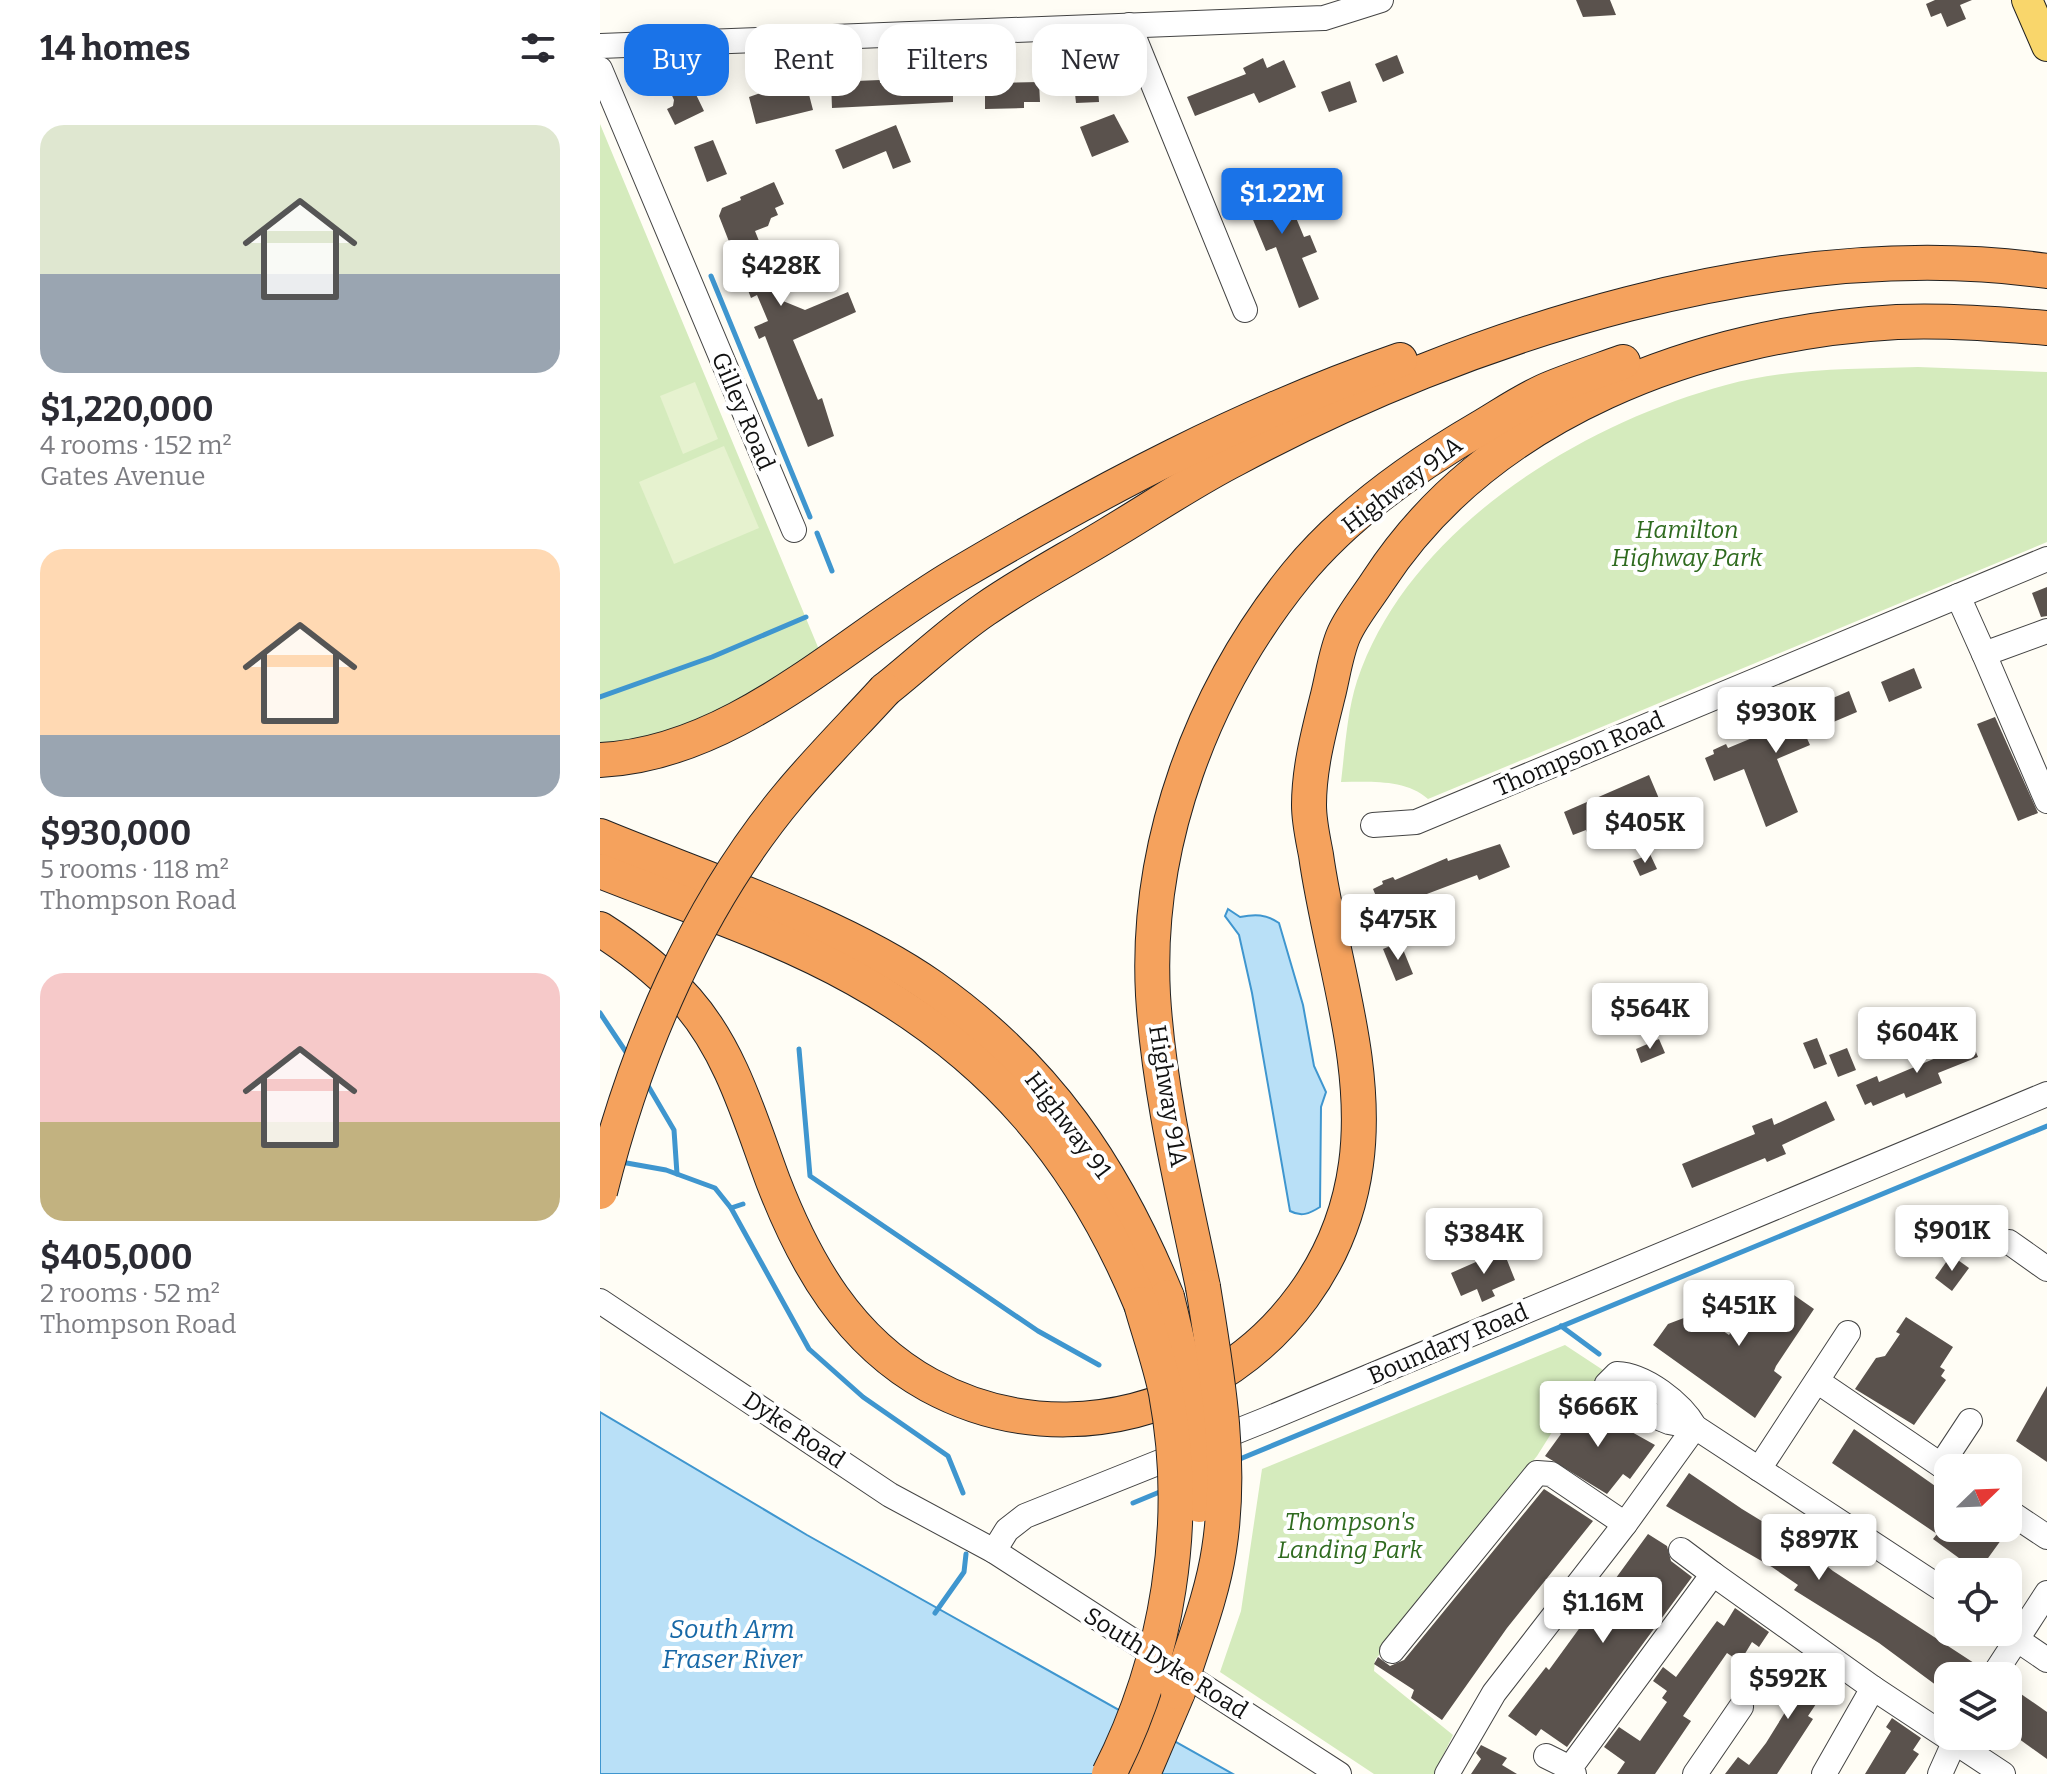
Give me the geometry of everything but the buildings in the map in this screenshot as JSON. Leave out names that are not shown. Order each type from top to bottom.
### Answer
[{"type":"highway","points":[[600,1192],[610,1150],[657,1020],[686,953],[739,866],[789,795],[885,690],[984,610],[1234,459],[1410,376],[1593,314],[1710,286],[1837,266],[1916,263],[2013,266],[2047,271]]},
{"type":"highway","name":"Highway 91A","points":[[1190,1653],[1219,1551],[1224,1456],[1220,1398],[1203,1287],[1162,1079],[1153,992],[1157,897],[1173,813],[1202,729],[1244,648],[1298,573],[1358,512],[1432,456],[1546,390],[1701,334],[1895,303],[2002,305],[2047,311]]},
{"type":"highway","points":[[600,760],[664,750],[701,736],[778,695],[981,560],[1086,499],[1223,430],[1354,376],[1439,346],[1537,316],[1593,314]]},
{"type":"highway","points":[[600,929],[687,1001],[711,1035],[753,1122],[799,1242],[824,1286],[871,1346],[931,1386],[988,1409],[1015,1415],[1078,1419],[1150,1407],[1184,1394],[1236,1366],[1279,1325],[1331,1251],[1346,1211],[1357,1160],[1355,1065],[1320,884],[1309,807],[1315,748],[1344,633],[1402,545],[1445,499],[1493,458],[1548,422],[1603,392],[1717,353],[1793,334],[1904,322],[2047,328]]},
{"type":"highway","name":"Highway 91","points":[[600,836],[796,916],[871,952],[930,986],[1000,1041],[1054,1096],[1099,1158],[1139,1229],[1154,1300],[1174,1454],[1175,1542],[1150,1677],[1135,1723],[1109,1774]]},
{"type":"highway","name":"Highway 91","points":[[600,871],[854,978],[911,1012],[961,1049],[1022,1107],[1075,1173],[1154,1300],[1192,1398],[1200,1458],[1199,1548],[1190,1653]]},
{"type":"highway","points":[[1143,1774],[1178,1692],[1190,1653]]},
{"type":"main road","points":[[2027,0],[2047,46]]},
{"type":"street","points":[[1147,24],[1324,18],[1376,1]]},
{"type":"street","points":[[600,46],[1032,29]]},
{"type":"street","name":"Gilley Road","points":[[600,69],[794,530]]},
{"type":"street","points":[[1147,69],[1245,310]]},
{"type":"street","name":"Thompson Road","points":[[1373,825],[1416,822],[2047,559]]},
{"type":"street","points":[[1958,596],[2047,801]]},
{"type":"street","points":[[1984,654],[2047,631]]},
{"type":"street","name":"Boundary Road","points":[[994,1551],[1007,1530],[1025,1516],[1265,1420],[2047,1094]]},
{"type":"street","points":[[2009,1242],[2047,1269]]},
{"type":"street","name":"Dyke Road","points":[[600,1301],[890,1495],[994,1551]]},
{"type":"street","points":[[1759,1469],[1848,1333]]},
{"type":"street","points":[[1817,1381],[1934,1461]]},
{"type":"street","points":[[1952,1454],[1970,1421]]},
{"type":"street","points":[[1447,1774],[1494,1693],[1625,1524],[1695,1427],[1934,1584]]},
{"type":"street","points":[[1392,1651],[1537,1473],[1551,1474],[1625,1524]]},
{"type":"street","points":[[2022,1520],[2047,1537]]},
{"type":"street","points":[[1681,1550],[1873,1688],[1934,1727]]},
{"type":"street","name":"South Dyke Road","points":[[994,1551],[1339,1774]]},
{"type":"street","points":[[1546,1756],[1572,1771],[1713,1574]]},
{"type":"street","points":[[2022,1624],[2047,1593]]},
{"type":"street","points":[[2022,1643],[2047,1660]]},
{"type":"street","points":[[1824,1774],[1873,1688]]},
{"type":"street","points":[[1695,1774],[1741,1707]]},
{"type":"street","points":[[1940,1774],[1951,1750]]},
{"type":"street","points":[[1970,1750],[2003,1774]]},
{"type":"green space","points":[[600,124],[820,652],[735,705],[653,738],[600,746]]},
{"type":"green space","name":"Hamilton Highway Park","points":[[1918,367],[2047,372],[2047,542],[1428,799],[1398,785],[1341,782],[1357,681],[1381,626],[1416,576],[1457,531],[1506,491],[1558,456],[1614,427],[1670,403],[1726,385],[1797,372]]},
{"type":"green space","points":[[695,382],[718,439],[683,454],[660,396]]},
{"type":"green space","points":[[724,446],[759,528],[674,564],[639,482]]},
{"type":"green space","name":"Thompson's Landing Park","points":[[1565,1345],[1606,1372],[1566,1410],[1537,1456],[1375,1660],[1374,1671],[1453,1735],[1434,1774],[1374,1774],[1220,1672],[1241,1611],[1262,1469]]},
{"type":"water","points":[[1228,909],[1240,917],[1260,916],[1279,923],[1303,1005],[1314,1066],[1326,1092],[1321,1107],[1320,1207],[1305,1214],[1290,1211],[1252,993],[1239,935],[1225,916]]},
{"type":"water","name":"South Arm Fraser River","points":[[600,1412],[807,1535],[1233,1774],[600,1774]]},
{"type":"waterway","points":[[711,276],[810,517]]},
{"type":"waterway","points":[[817,533],[832,571]]},
{"type":"waterway","points":[[600,697],[712,657],[806,617]]},
{"type":"waterway","points":[[600,1013],[628,1055]]},
{"type":"waterway","points":[[799,1049],[810,1176],[1038,1331],[1099,1365]]},
{"type":"waterway","points":[[647,1084],[674,1130],[677,1174]]},
{"type":"waterway","points":[[1235,1461],[2047,1126]]},
{"type":"waterway","points":[[621,1162],[666,1170],[715,1188],[731,1208],[809,1349],[863,1397],[948,1456],[963,1493]]},
{"type":"waterway","points":[[731,1208],[743,1204]]},
{"type":"waterway","points":[[1561,1326],[1599,1354]]},
{"type":"waterway","points":[[1133,1503],[1162,1491]]},
{"type":"waterway","points":[[935,1613],[964,1572],[966,1554]]}]
